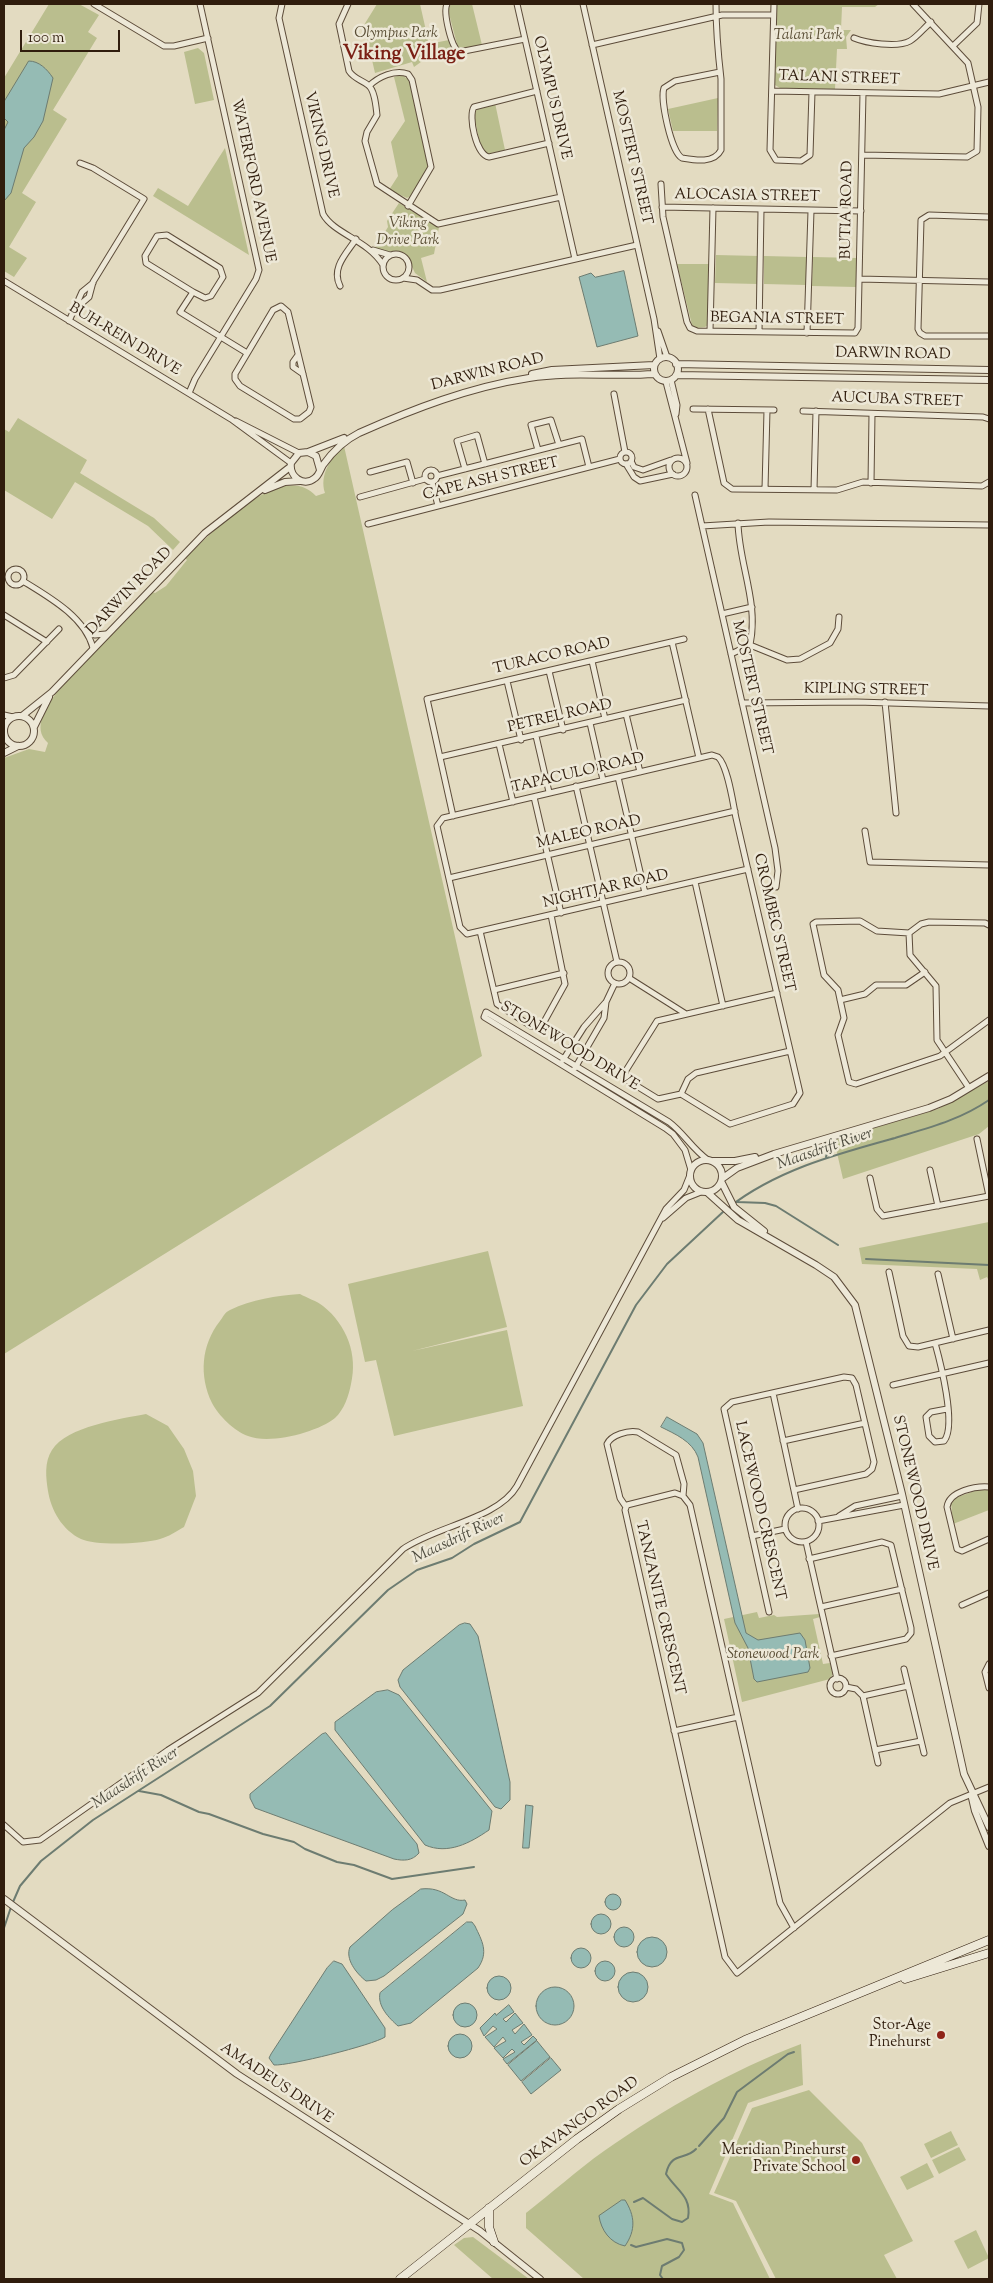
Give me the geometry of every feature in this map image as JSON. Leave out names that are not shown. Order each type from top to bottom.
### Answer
[{"type":"main road","name":"OKAVANGO ROAD","points":[[400,2279],[584,2134],[671,2077],[745,2040],[989,1940]]},
{"type":"main road","name":"OKAVANGO ROAD","points":[[878,1986],[989,1953]]},
{"type":"main road","points":[[489,2208],[489,2227],[494,2242]]},
{"type":"street","points":[[94,4],[164,46],[174,46],[208,38]]},
{"type":"street","name":"WATERFORD AVENUE","points":[[187,392],[258,276],[259,266],[200,4]]},
{"type":"street","name":"VIKING DRIVE","points":[[282,4],[279,18],[322,210],[329,221],[371,249],[383,265]]},
{"type":"street","points":[[348,4],[339,24],[348,69],[353,76],[369,86],[377,116],[367,132],[365,141],[374,180],[378,186],[434,223],[441,224],[561,197]]},
{"type":"street","points":[[447,4],[445,11],[453,46],[459,52],[525,39]]},
{"type":"street","name":"OLYMPUS DRIVE","points":[[517,4],[575,259]]},
{"type":"street","name":"MOSTERT STREET","points":[[583,4],[638,245],[654,319],[660,358]]},
{"type":"street","points":[[716,4],[716,45],[720,72],[719,154],[711,159],[682,158],[676,152],[671,135],[663,100],[664,88],[675,81],[720,72]]},
{"type":"street","name":"TALANI STREET","points":[[774,4],[772,91],[939,94],[989,82]]},
{"type":"street","points":[[862,155],[972,156],[977,149],[978,107],[968,63],[913,4]]},
{"type":"street","points":[[954,46],[977,23],[979,4]]},
{"type":"street","points":[[592,45],[716,16],[774,15]]},
{"type":"street","points":[[854,38],[866,43],[904,43],[913,39],[931,22]]},
{"type":"street","points":[[369,86],[378,78],[401,72],[408,74],[412,80],[431,167],[408,206]]},
{"type":"street","points":[[537,91],[474,107],[471,115],[479,150],[483,155],[489,157],[549,143]]},
{"type":"street","points":[[772,91],[770,150],[773,157],[778,160],[803,160],[810,155],[812,92]]},
{"type":"street","name":"BUTIA ROAD","points":[[858,328],[863,93]]},
{"type":"street","points":[[69,321],[76,308],[89,297],[93,282],[144,199],[80,162]]},
{"type":"street","name":"BEGANIA STREET","points":[[661,184],[662,207],[687,322],[693,330],[853,334],[858,328]]},
{"type":"street","name":"ALOCASIA STREET","points":[[662,207],[861,211]]},
{"type":"street","points":[[710,330],[713,208]]},
{"type":"street","points":[[759,332],[761,210]]},
{"type":"street","points":[[807,333],[811,211]]},
{"type":"street","points":[[989,216],[929,215],[923,218],[920,224],[919,280],[920,333],[925,336],[989,336]]},
{"type":"street","points":[[167,235],[223,271],[223,277],[211,296],[202,298],[193,292],[146,263],[145,256],[157,236],[167,235]]},
{"type":"street","points":[[340,286],[336,277],[336,269],[356,239]]},
{"type":"street","points":[[390,255],[383,265],[384,273],[390,278],[417,280],[432,290],[440,290],[638,245]]},
{"type":"street","points":[[371,249],[390,255],[403,255],[417,280]]},
{"type":"street","points":[[404,278],[409,266]]},
{"type":"street","points":[[859,279],[989,282]]},
{"type":"street","name":"BUH-REIN DRIVE","points":[[4,281],[231,419],[299,453]]},
{"type":"street","points":[[193,292],[180,312],[247,353]]},
{"type":"street","points":[[281,306],[288,312],[311,407],[305,416],[300,420],[294,419],[236,383],[235,374],[247,353],[273,310],[281,306]]},
{"type":"street","name":"MOSTERT STREET","points":[[654,319],[667,357]]},
{"type":"street","points":[[667,357],[676,364],[677,375],[669,381],[660,380],[654,374],[654,365],[660,358],[667,357]]},
{"type":"street","name":"DARWIN ROAD","points":[[676,364],[989,370]]},
{"type":"street","name":"DARWIN ROAD","points":[[308,452],[327,446],[389,416],[465,389],[552,370],[654,365]]},
{"type":"street","name":"DARWIN ROAD","points":[[320,470],[339,446],[358,434],[465,393],[530,377],[654,374]]},
{"type":"street","name":"DARWIN ROAD","points":[[677,375],[989,380]]},
{"type":"street","points":[[625,452],[620,455],[620,459],[626,464],[634,477],[640,481],[672,474],[683,475],[687,470],[669,381]]},
{"type":"street","points":[[614,394],[625,452]]},
{"type":"street","points":[[693,409],[774,410]]},
{"type":"street","points":[[708,409],[726,485],[732,489],[837,490],[856,483],[982,486],[989,482]]},
{"type":"street","points":[[765,489],[767,410]]},
{"type":"street","name":"AUCUBA STREET","points":[[804,411],[983,416],[989,419]]},
{"type":"street","points":[[814,490],[816,412]]},
{"type":"street","points":[[871,483],[872,414]]},
{"type":"street","name":"BUH-REIN DRIVE","points":[[231,419],[290,465]]},
{"type":"street","points":[[538,450],[531,425],[551,420],[559,445]]},
{"type":"street","points":[[465,469],[457,440],[477,435],[485,464]]},
{"type":"street","points":[[432,482],[437,476],[582,439],[590,467]]},
{"type":"street","points":[[672,474],[669,468],[683,445]]},
{"type":"street","points":[[308,452],[316,456],[320,470],[312,480],[300,481],[293,475],[290,465],[299,453],[308,452]]},
{"type":"street","points":[[625,452],[630,453],[631,461],[636,468],[643,470],[673,459],[682,458],[687,463]]},
{"type":"street","name":"CAPE ASH STREET","points":[[368,524],[620,459]]},
{"type":"street","points":[[626,464],[631,461]]},
{"type":"street","points":[[370,472],[407,462],[413,482]]},
{"type":"street","name":"DARWIN ROAD","points":[[22,716],[52,692],[205,533],[290,465]]},
{"type":"street","points":[[425,479],[425,474],[430,470],[435,472],[437,476]]},
{"type":"street","points":[[360,497],[425,479],[432,482]]},
{"type":"street","name":"DARWIN ROAD","points":[[254,494],[284,482],[300,481]]},
{"type":"street","points":[[432,482],[438,506]]},
{"type":"street","name":"MOSTERT STREET","points":[[695,495],[775,848],[778,871],[776,887]]},
{"type":"street","points":[[738,523],[738,537],[754,626],[750,645]]},
{"type":"street","points":[[702,526],[738,523],[989,525]]},
{"type":"street","points":[[20,570],[24,575],[23,582],[18,585],[12,584],[6,572],[20,570]]},
{"type":"street","points":[[23,582],[55,601],[83,628],[95,635],[106,634]]},
{"type":"street","points":[[722,614],[752,607]]},
{"type":"street","points":[[4,615],[47,642]]},
{"type":"street","points":[[731,654],[750,645],[787,660],[800,659],[830,643],[838,629],[839,617]]},
{"type":"street","points":[[83,628],[93,648]]},
{"type":"street","points":[[4,678],[14,675],[59,629]]},
{"type":"street","name":"TURACO ROAD","points":[[440,757],[426,699],[684,640]]},
{"type":"street","points":[[672,642],[699,758]]},
{"type":"street","points":[[592,661],[605,719]]},
{"type":"street","points":[[549,671],[563,730]]},
{"type":"street","points":[[507,680],[521,740]]},
{"type":"street","name":"DARWIN ROAD","points":[[34,728],[52,692]]},
{"type":"street","name":"PETREL ROAD","points":[[440,757],[521,740],[686,700]]},
{"type":"street","points":[[886,702],[896,813]]},
{"type":"street","name":"KIPLING STREET","points":[[742,703],[886,702],[989,706]]},
{"type":"street","points":[[626,714],[640,772]]},
{"type":"street","points":[[4,715],[13,718]]},
{"type":"street","points":[[4,753],[18,746],[26,745],[32,739],[34,728],[30,720],[22,716],[7,722],[4,731],[10,743],[18,746]]},
{"type":"street","points":[[590,723],[603,780]]},
{"type":"street","points":[[536,736],[550,792]]},
{"type":"street","points":[[500,744],[513,802]]},
{"type":"street","points":[[440,757],[453,816]]},
{"type":"street","name":"TAPACULO ROAD","points":[[449,878],[437,828],[438,822],[443,818],[699,758],[718,757]]},
{"type":"street","name":"CROMBEC STREET","points":[[681,1094],[730,1124],[793,1104],[799,1097],[724,764],[718,757]]},
{"type":"street","points":[[618,777],[646,893]]},
{"type":"street","points":[[576,786],[617,962]]},
{"type":"street","points":[[534,798],[561,913]]},
{"type":"street","name":"MALEO ROAD","points":[[449,878],[734,811]]},
{"type":"street","points":[[865,831],[870,862],[989,865]]},
{"type":"street","name":"NIGHTJAR ROAD","points":[[449,878],[460,927],[464,932],[470,934],[748,869]]},
{"type":"street","points":[[695,882],[723,1006]]},
{"type":"street","points":[[480,932],[500,1007],[531,1026],[538,1026],[544,1022],[564,987],[564,973],[552,915]]},
{"type":"street","points":[[989,925],[986,923],[929,922],[921,924],[909,933],[877,931],[860,921],[813,923],[824,975],[836,985],[840,1000],[844,1018],[838,1035],[847,1078],[851,1083],[856,1084],[945,1053],[989,1020]]},
{"type":"street","points":[[909,933],[910,955],[936,986],[936,1036],[945,1053],[969,1088]]},
{"type":"street","points":[[617,962],[622,962],[629,968],[629,978],[624,983],[615,983],[610,979],[608,973],[611,966],[617,962]]},
{"type":"street","points":[[840,1000],[862,995],[874,985],[908,985],[925,972]]},
{"type":"street","points":[[494,990],[564,973]]},
{"type":"street","points":[[629,978],[686,1014]]},
{"type":"street","points":[[563,1061],[584,1027],[606,1002],[615,983]]},
{"type":"street","points":[[777,993],[655,1023],[625,1072],[628,1082],[658,1100],[681,1094],[688,1079],[696,1073],[790,1051]]},
{"type":"street","points":[[575,1068],[604,1018],[606,1002]]},
{"type":"street","name":"STONEWOOD DRIVE","points":[[563,1061],[486,1012],[484,1017],[669,1122],[678,1128],[694,1150],[710,1160]]},
{"type":"street","name":"STONEWOOD DRIVE","points":[[575,1068],[673,1134],[685,1150],[690,1172]]},
{"type":"street","points":[[659,1222],[686,1198],[717,1189],[722,1180],[737,1168],[774,1154],[929,1108],[989,1076]]},
{"type":"street","points":[[870,1178],[877,1209],[883,1216],[989,1196],[977,1139]]},
{"type":"street","points":[[4,1825],[23,1842],[40,1840],[168,1750],[258,1692],[403,1549],[430,1533],[493,1509],[508,1498],[518,1486],[666,1209],[684,1190],[690,1172],[698,1162],[710,1160],[735,1161],[774,1154]]},
{"type":"street","points":[[710,1160],[720,1168],[722,1180]]},
{"type":"street","points":[[930,1170],[938,1206]]},
{"type":"street","points":[[690,1172],[692,1185],[704,1193]]},
{"type":"street","name":"STONEWOOD DRIVE","points":[[722,1180],[728,1199],[736,1214]]},
{"type":"street","name":"STONEWOOD DRIVE","points":[[704,1193],[770,1238],[834,1277],[855,1305],[902,1496],[964,1774],[989,1826]]},
{"type":"street","points":[[889,1272],[904,1340],[913,1347],[989,1330]]},
{"type":"street","points":[[938,1274],[953,1339]]},
{"type":"street","points":[[935,1343],[944,1374],[947,1409],[948,1436],[941,1442],[935,1442],[928,1436],[926,1418],[931,1412],[947,1409]]},
{"type":"street","points":[[893,1385],[989,1364]]},
{"type":"street","points":[[794,1490],[871,1471],[874,1462],[865,1423],[855,1382],[849,1377],[773,1393],[798,1509]]},
{"type":"street","name":"LACEWOOD CRESCENT","points":[[769,1612],[724,1409],[732,1402],[773,1393]]},
{"type":"street","points":[[783,1441],[865,1423]]},
{"type":"street","points":[[626,1507],[620,1498],[607,1444],[614,1437],[632,1431],[638,1432],[676,1455],[684,1484],[683,1496],[690,1505],[780,1903],[794,1928],[950,1803],[989,1787]]},
{"type":"street","points":[[989,1487],[976,1487],[953,1496],[948,1502],[947,1507],[958,1550],[989,1539]]},
{"type":"street","name":"TANZANITE CRESCENT","points":[[683,1496],[670,1494],[626,1507],[725,1957],[738,1973],[794,1928]]},
{"type":"street","points":[[838,1516],[855,1506],[902,1496]]},
{"type":"street","points":[[818,1521],[838,1516],[862,1515],[904,1505]]},
{"type":"street","points":[[798,1509],[811,1511],[818,1521],[816,1534],[806,1542],[793,1540],[785,1529],[787,1516],[798,1509]]},
{"type":"street","points":[[752,1536],[785,1529]]},
{"type":"street","points":[[806,1542],[837,1679]]},
{"type":"street","points":[[810,1558],[886,1542],[893,1548],[912,1630],[908,1637],[832,1656]]},
{"type":"street","points":[[821,1607],[902,1589]]},
{"type":"street","points":[[962,1605],[989,1593]]},
{"type":"street","points":[[989,1664],[985,1672],[989,1688]]},
{"type":"street","points":[[904,1669],[924,1753]]},
{"type":"street","points":[[837,1679],[845,1682],[846,1687],[842,1694],[834,1693],[830,1686],[837,1679]]},
{"type":"street","points":[[863,1696],[908,1686]]},
{"type":"street","points":[[846,1687],[856,1688],[863,1696],[878,1763]]},
{"type":"street","points":[[674,1731],[738,1717]]},
{"type":"street","points":[[875,1750],[921,1741]]},
{"type":"street","name":"STONEWOOD DRIVE","points":[[972,1794],[975,1811],[989,1846]]},
{"type":"street","name":"AMADEUS DRIVE","points":[[4,1899],[256,2088],[469,2224],[540,2279]]},
{"type":"green space","points":[[49,4],[79,4],[99,15],[88,32],[97,38],[53,110],[67,119],[22,193],[36,202],[9,247],[27,258],[14,277],[4,271],[4,78]]},
{"type":"green space","name":"Olympus Park","points":[[377,4],[420,4],[429,44],[449,40],[451,49],[432,54],[414,67],[412,62],[375,73],[364,25]]},
{"type":"green space","points":[[451,4],[472,4],[482,45],[462,50],[458,48],[448,10]]},
{"type":"green space","name":"Talani Park","points":[[776,4],[879,4],[875,7],[842,7],[841,30],[851,30],[846,37],[847,49],[837,49],[835,89],[780,88],[775,85]]},
{"type":"green space","points":[[198,48],[204,53],[214,100],[195,104],[184,52]]},
{"type":"green space","points":[[402,75],[409,80],[428,167],[411,196],[407,198],[389,190],[398,176],[391,142],[405,121],[394,77]]},
{"type":"green space","points":[[718,98],[717,131],[673,131],[668,109]]},
{"type":"green space","points":[[495,103],[505,150],[487,154],[481,149],[474,115],[478,107]]},
{"type":"green space","points":[[225,148],[249,255],[153,196],[158,188],[188,206]]},
{"type":"green space","name":"Viking Drive Park","points":[[399,203],[439,227],[434,254],[421,258],[427,282],[415,273],[406,254],[375,248],[388,227],[387,221]]},
{"type":"green space","points":[[716,255],[759,256],[758,284],[715,283]]},
{"type":"green space","points":[[764,256],[807,257],[806,285],[764,284]]},
{"type":"green space","points":[[813,257],[857,258],[856,287],[812,286]]},
{"type":"green space","points":[[677,264],[710,264],[708,325],[705,327],[696,328],[692,325]]},
{"type":"green space","points":[[18,418],[87,460],[80,473],[154,518],[180,542],[173,550],[148,526],[75,482],[52,519],[4,490],[4,429],[9,432]]},
{"type":"green space","points":[[344,446],[482,1056],[4,1354],[4,758],[29,749],[45,752],[48,743],[41,731],[42,717],[57,692],[152,592],[155,593],[166,586],[187,560],[185,558],[212,533],[248,504],[266,493],[285,486],[301,487],[316,496],[325,493],[324,480],[327,467]]},
{"type":"green space","points":[[989,1081],[989,1126],[979,1134],[843,1179],[834,1140],[938,1109]]},
{"type":"green space","points":[[989,1222],[989,1281],[987,1277],[980,1280],[977,1269],[862,1264],[859,1248]]},
{"type":"green space","points":[[488,1251],[507,1327],[412,1351],[507,1330],[523,1406],[394,1436],[376,1360],[365,1362],[348,1284]]},
{"type":"green space","points":[[300,1294],[323,1306],[338,1322],[349,1341],[352,1352],[353,1373],[347,1397],[341,1411],[335,1418],[317,1428],[281,1438],[268,1439],[248,1436],[237,1431],[227,1422],[212,1403],[205,1382],[204,1372],[204,1361],[209,1340],[223,1316],[230,1310],[264,1299]]},
{"type":"green space","points":[[146,1414],[168,1426],[184,1449],[193,1471],[196,1496],[184,1527],[153,1541],[120,1544],[97,1543],[81,1539],[63,1525],[52,1505],[46,1475],[49,1455],[59,1442],[82,1429],[109,1421]]},
{"type":"green space","points":[[980,1489],[989,1490],[989,1510],[953,1524],[951,1502],[955,1498]]},
{"type":"green space","name":"Stonewood Park","points":[[757,1612],[759,1618],[774,1615],[777,1617],[819,1614],[820,1617],[813,1619],[823,1664],[830,1663],[833,1674],[830,1679],[742,1702],[724,1619]]},
{"type":"green space","points":[[801,2044],[803,2085],[748,2103],[709,2194],[733,2203],[770,2279],[584,2279],[526,2228],[526,2213],[584,2166],[627,2135],[724,2078]]},
{"type":"green space","points":[[809,2090],[862,2143],[913,2241],[884,2255],[897,2279],[776,2279],[736,2201],[714,2193],[752,2108]]},
{"type":"green space","points":[[951,2131],[958,2145],[931,2158],[924,2144]]},
{"type":"green space","points":[[959,2147],[966,2160],[939,2174],[932,2160]]},
{"type":"green space","points":[[927,2163],[934,2177],[907,2190],[900,2177]]},
{"type":"green space","points":[[976,2230],[989,2258],[968,2269],[954,2241]]},
{"type":"green space","points":[[473,2237],[529,2279],[493,2279],[454,2245],[464,2238]]},
{"type":"water","points":[[29,61],[36,62],[42,66],[53,78],[43,121],[34,137],[24,148],[11,193],[4,201],[4,130],[8,122],[4,118],[4,102]]},
{"type":"water","points":[[624,271],[638,336],[597,347],[579,277],[591,273],[595,277]]},
{"type":"water","points":[[667,1417],[697,1434],[703,1443],[746,1633],[758,1640],[800,1633],[805,1640],[810,1668],[808,1672],[757,1682],[754,1679],[748,1648],[735,1623],[698,1457],[687,1442],[661,1427]]},
{"type":"water","points":[[470,1624],[478,1636],[510,1782],[510,1800],[501,1809],[495,1807],[400,1687],[398,1680],[403,1670],[459,1625]]},
{"type":"water","points":[[388,1690],[399,1695],[492,1811],[489,1830],[466,1843],[450,1848],[442,1849],[425,1845],[335,1730],[335,1722],[376,1692]]},
{"type":"water","points":[[326,1733],[417,1844],[419,1853],[414,1858],[408,1860],[394,1859],[255,1808],[250,1794],[322,1734]]},
{"type":"water","points":[[526,1805],[533,1806],[529,1848],[523,1848]]},
{"type":"water","points":[[421,1889],[436,1890],[455,1899],[465,1900],[467,1904],[463,1914],[384,1976],[376,1980],[366,1981],[352,1966],[349,1956],[350,1947],[392,1910]]},
{"type":"water","points":[[613,1894],[619,1896],[621,1902],[619,1908],[613,1910],[607,1908],[605,1902],[607,1896]]},
{"type":"water","points":[[601,1914],[608,1917],[611,1924],[608,1931],[601,1934],[594,1931],[591,1924],[594,1917]]},
{"type":"water","points":[[467,1922],[472,1922],[475,1926],[483,1947],[483,1957],[478,1968],[411,2023],[398,2026],[382,2007],[380,1993]]},
{"type":"water","points":[[624,1927],[631,1930],[634,1937],[631,1944],[624,1947],[617,1944],[614,1937],[617,1930]]},
{"type":"water","points":[[652,1937],[663,1941],[667,1952],[663,1963],[652,1967],[641,1963],[637,1952],[641,1941]]},
{"type":"water","points":[[581,1948],[588,1951],[591,1958],[588,1965],[581,1968],[574,1965],[571,1958],[574,1951]]},
{"type":"water","points":[[334,1961],[342,1964],[385,2028],[385,2037],[365,2045],[331,2054],[274,2065],[269,2058],[271,2054],[327,1968]]},
{"type":"water","points":[[605,1961],[612,1964],[615,1971],[612,1978],[605,1981],[598,1978],[595,1971],[598,1964]]},
{"type":"water","points":[[633,1972],[639,1973],[647,1981],[647,1993],[639,2001],[633,2002],[627,2001],[619,1993],[618,1987],[619,1981],[627,1973]]},
{"type":"water","points":[[499,1976],[504,1977],[510,1983],[510,1993],[504,1999],[499,2000],[494,1999],[488,1993],[487,1988],[488,1983],[494,1977]]},
{"type":"water","points":[[555,1987],[569,1992],[574,2006],[569,2020],[555,2025],[541,2020],[536,2006],[541,1992]]},
{"type":"water","points":[[465,2003],[470,2004],[476,2010],[476,2020],[470,2026],[465,2027],[460,2026],[454,2020],[453,2015],[454,2010],[460,2004]]},
{"type":"water","points":[[509,2005],[514,2012],[503,2019],[506,2022],[515,2013],[523,2023],[512,2030],[515,2034],[524,2024],[532,2035],[521,2042],[524,2045],[533,2036],[537,2040],[507,2064],[503,2059],[515,2052],[512,2049],[503,2058],[494,2048],[506,2041],[503,2037],[494,2047],[485,2037],[497,2029],[493,2026],[484,2036],[480,2028],[495,2013],[496,2015]]},
{"type":"water","points":[[460,2034],[465,2035],[471,2041],[471,2051],[465,2057],[460,2058],[455,2057],[449,2051],[448,2046],[449,2041],[455,2035]]},
{"type":"water","points":[[537,2041],[550,2057],[521,2081],[508,2065]]},
{"type":"water","points":[[551,2058],[561,2070],[531,2094],[522,2082]]},
{"type":"water","points":[[622,2200],[625,2200],[631,2212],[633,2223],[629,2240],[625,2246],[615,2242],[607,2235],[599,2216]]},
{"type":"waterway","name":"Maasdrift River","points":[[728,1208],[766,1183],[787,1173],[829,1157],[944,1123],[967,1113],[989,1100]]},
{"type":"waterway","points":[[826,1157],[829,1145]]},
{"type":"waterway","points":[[737,1202],[765,1203],[776,1206],[838,1245]]},
{"type":"waterway","name":"Maasdrift River","points":[[13,1902],[20,1886],[41,1861],[93,1820],[270,1706],[388,1590],[417,1570],[452,1558],[474,1544],[520,1522],[636,1305],[667,1264],[724,1211]]},
{"type":"waterway","points":[[866,1259],[989,1265]]},
{"type":"waterway","points":[[139,1791],[161,1795],[199,1812],[263,1834],[294,1842],[305,1849],[337,1862],[354,1865],[392,1879],[474,1867]]},
{"type":"waterway","name":"Maasdrift River","points":[[4,1928],[11,1907]]},
{"type":"waterway","points":[[699,2146],[724,2118],[737,2092],[788,2054],[794,2052]]},
{"type":"waterway","points":[[634,2202],[643,2198],[672,2219],[682,2222],[688,2218],[688,2204],[666,2174],[671,2162],[692,2153],[696,2149]]},
{"type":"waterway","points":[[631,2245],[636,2247],[667,2239],[682,2243],[684,2250],[679,2257],[662,2266],[660,2275],[663,2279]]},
{"type":"place","name":"Stor-Age Pinehurst","points":[[941,2035]]},
{"type":"place","name":"Meridian Pinehurst Private School","points":[[856,2160]]},
{"type":"district","name":"Viking Village","points":[[404,56]]}]
